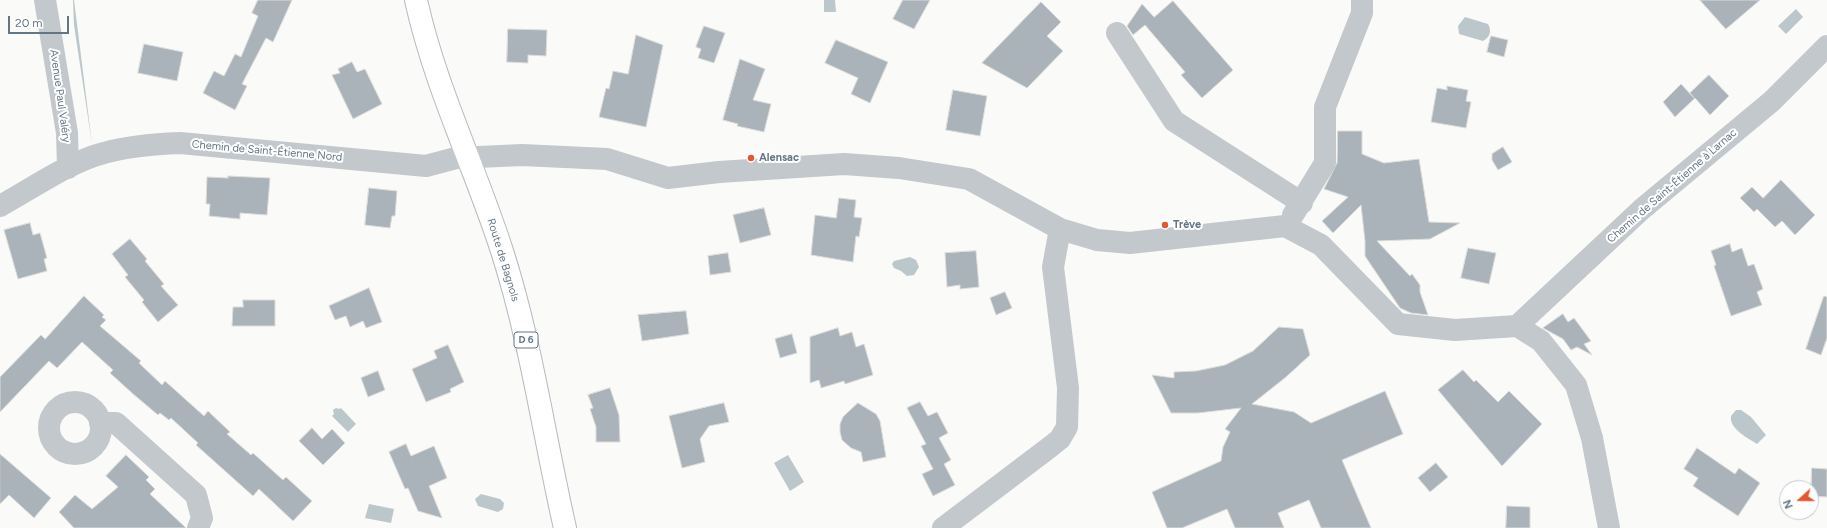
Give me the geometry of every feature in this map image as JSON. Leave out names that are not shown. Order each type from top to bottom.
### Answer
[{"type":"main road","name":"Route de Bagnols","points":[[416,0],[434,71],[469,158],[511,281],[535,381],[564,528]]},
{"type":"street","name":"Avenue Paul Valéry","points":[[45,0],[67,133],[68,168]]},
{"type":"street","points":[[1362,0],[1362,13],[1325,107],[1325,162],[1302,203],[1285,226],[1321,245],[1398,324],[1455,330],[1517,326],[1541,341],[1576,385],[1592,438],[1609,528]]},
{"type":"street","points":[[1117,33],[1174,122],[1302,203]]},
{"type":"street","name":"Chemin de Saint-Étienne à Larnac","points":[[1517,326],[1642,209],[1772,101],[1827,46]]},
{"type":"street","name":"Chemin de Saint-Étienne Nord","points":[[0,206],[68,168],[102,153],[144,144],[180,143],[426,166],[456,158],[522,155],[607,159],[668,178],[719,172],[844,164],[899,168],[969,179],[1060,228],[1097,240],[1130,243],[1285,226]]},
{"type":"street","points":[[943,528],[1050,447],[1060,438],[1067,427],[1068,388],[1053,267],[1060,228]]},
{"type":"street","points":[[100,423],[116,423],[196,495],[202,518],[198,528]]},
{"type":"shaded area","points":[[74,0],[92,144],[74,25]]},
{"type":"shaded area","points":[[824,0],[835,0],[836,12],[824,12]]},
{"type":"shaded area","points":[[1796,9],[1803,17],[1786,34],[1778,26]]},
{"type":"shaded area","points":[[1465,17],[1488,24],[1490,34],[1487,38],[1483,41],[1459,34],[1458,26]]},
{"type":"shaded area","points":[[910,257],[916,260],[919,267],[914,275],[907,276],[894,268],[892,264],[894,261]]},
{"type":"shaded area","points":[[336,408],[341,408],[356,424],[348,432],[332,416],[334,414],[333,410]]},
{"type":"shaded area","points":[[1736,410],[1741,410],[1751,417],[1766,435],[1757,444],[1740,433],[1733,425],[1731,416]]},
{"type":"shaded area","points":[[788,455],[804,482],[790,491],[774,463]]},
{"type":"shaded area","points":[[481,494],[500,499],[504,503],[503,509],[498,512],[478,506],[475,499]]},
{"type":"shaded area","points":[[369,504],[394,509],[391,523],[365,518]]},
{"type":"building","points":[[258,0],[292,0],[273,42],[266,38],[242,84],[247,86],[235,110],[203,93],[214,71],[224,76],[235,54],[241,57],[258,16],[252,13]]},
{"type":"building","points":[[903,0],[930,0],[914,29],[893,19]]},
{"type":"building","points":[[1700,0],[1760,0],[1726,29]]},
{"type":"building","points":[[1173,1],[1233,70],[1202,98],[1181,75],[1185,72],[1145,25],[1133,35],[1127,26],[1142,4],[1154,17]]},
{"type":"building","points":[[1041,2],[1061,22],[1047,36],[1063,51],[1027,88],[982,63]]},
{"type":"building","points":[[704,26],[725,33],[714,63],[698,58],[701,49],[696,47]]},
{"type":"building","points":[[508,29],[547,30],[546,56],[528,55],[528,63],[507,62]]},
{"type":"building","points":[[636,35],[663,45],[646,127],[599,117],[606,88],[609,89],[613,71],[628,74]]},
{"type":"building","points":[[1491,36],[1508,40],[1504,57],[1487,52]]},
{"type":"building","points":[[836,40],[888,62],[870,103],[851,94],[858,78],[825,63]]},
{"type":"building","points":[[144,44],[183,52],[177,81],[138,73]]},
{"type":"building","points":[[740,59],[765,69],[753,100],[771,104],[764,132],[737,126],[738,124],[723,120]]},
{"type":"building","points":[[352,62],[357,72],[365,69],[382,104],[353,119],[332,75],[340,73],[338,69]]},
{"type":"building","points":[[1709,75],[1729,96],[1710,115],[1695,98],[1675,117],[1663,102],[1681,84],[1694,98],[1690,93]]},
{"type":"building","points":[[1447,86],[1468,90],[1466,101],[1471,102],[1466,128],[1431,122],[1437,88],[1447,90]]},
{"type":"building","points":[[953,90],[987,96],[980,136],[946,130]]},
{"type":"building","points":[[1338,131],[1362,131],[1362,154],[1384,163],[1419,159],[1429,222],[1460,223],[1430,239],[1377,241],[1410,276],[1412,274],[1420,285],[1420,292],[1428,315],[1411,313],[1400,308],[1365,256],[1361,205],[1333,233],[1322,221],[1348,197],[1324,189],[1337,163]]},
{"type":"building","points":[[1503,147],[1512,162],[1498,170],[1492,160],[1492,154]]},
{"type":"building","points":[[228,176],[270,178],[267,215],[240,213],[240,219],[209,216],[210,204],[206,204],[207,177],[228,178]]},
{"type":"building","points":[[1781,180],[1815,215],[1795,235],[1782,221],[1775,227],[1757,209],[1754,212],[1740,198],[1752,187],[1763,198]]},
{"type":"building","points":[[369,188],[397,191],[395,216],[392,216],[390,228],[365,225]]},
{"type":"building","points":[[839,198],[856,200],[854,217],[862,218],[859,237],[856,236],[853,262],[811,255],[815,215],[836,218]]},
{"type":"building","points":[[764,208],[771,235],[740,243],[733,215]]},
{"type":"building","points":[[30,223],[33,235],[40,233],[47,258],[44,259],[47,271],[18,279],[4,230]]},
{"type":"building","points":[[130,239],[147,259],[145,261],[164,284],[161,286],[178,305],[158,322],[142,302],[144,300],[125,277],[128,275],[112,254]]},
{"type":"building","points":[[1730,244],[1732,252],[1742,248],[1748,266],[1754,264],[1763,289],[1757,292],[1762,305],[1731,316],[1714,266],[1716,265],[1711,251]]},
{"type":"building","points":[[1468,248],[1496,253],[1489,284],[1461,278]]},
{"type":"building","points":[[976,251],[979,287],[960,289],[960,285],[947,287],[945,253]]},
{"type":"building","points":[[728,253],[731,272],[710,275],[708,256]]},
{"type":"building","points":[[369,288],[382,322],[366,328],[363,321],[350,327],[346,316],[335,320],[329,306]]},
{"type":"building","points":[[1005,292],[1012,308],[996,315],[990,298]]},
{"type":"building","points":[[84,296],[104,315],[102,317],[106,320],[100,326],[141,361],[139,363],[162,385],[165,381],[204,416],[208,411],[230,432],[227,434],[251,455],[253,453],[283,480],[286,477],[312,501],[293,521],[259,489],[253,496],[196,445],[198,443],[171,418],[169,420],[160,413],[158,415],[132,393],[110,373],[113,370],[82,342],[57,368],[49,361],[0,412],[0,377],[41,335],[45,339]]},
{"type":"building","points":[[1824,296],[1827,297],[1827,338],[1821,355],[1806,349]]},
{"type":"building","points":[[243,300],[275,300],[275,326],[232,326],[233,307],[243,307]]},
{"type":"building","points":[[686,311],[689,334],[642,341],[638,315]]},
{"type":"building","points":[[1563,314],[1568,322],[1574,318],[1591,341],[1584,344],[1592,355],[1577,347],[1571,350],[1563,339],[1543,328]]},
{"type":"building","points":[[1279,327],[1303,329],[1310,355],[1286,377],[1252,404],[1294,412],[1311,423],[1385,391],[1403,434],[1342,460],[1371,528],[1321,528],[1309,500],[1278,513],[1284,528],[1235,528],[1227,509],[1182,528],[1167,528],[1152,492],[1221,461],[1223,447],[1230,432],[1225,429],[1241,408],[1198,413],[1171,413],[1152,375],[1174,378],[1174,372],[1196,371],[1225,365],[1253,351]]},
{"type":"building","points":[[838,328],[840,336],[852,332],[856,347],[864,344],[873,375],[845,384],[844,381],[821,388],[819,380],[810,383],[810,337]]},
{"type":"building","points":[[792,334],[797,353],[780,358],[775,339]]},
{"type":"building","points":[[448,345],[464,382],[450,389],[451,392],[426,402],[412,369],[437,358],[434,351]]},
{"type":"building","points":[[1463,370],[1474,382],[1476,380],[1498,402],[1509,391],[1542,424],[1502,466],[1438,390]]},
{"type":"building","points":[[378,371],[385,390],[368,397],[361,378]]},
{"type":"building","points":[[610,388],[619,415],[620,442],[596,442],[596,427],[590,409],[593,408],[588,395]]},
{"type":"building","points":[[920,402],[928,416],[937,412],[948,433],[939,438],[951,460],[944,464],[955,485],[933,496],[922,474],[933,469],[921,446],[926,444],[907,408]]},
{"type":"building","points":[[724,403],[729,422],[709,426],[700,439],[705,462],[682,468],[669,416]]},
{"type":"building","points":[[858,403],[876,414],[880,421],[886,457],[863,462],[861,452],[851,448],[842,440],[840,424],[843,417]]},
{"type":"building","points":[[312,428],[322,439],[332,429],[345,443],[323,465],[299,441]]},
{"type":"building","points":[[406,444],[411,456],[434,446],[447,478],[429,486],[442,518],[418,511],[408,488],[405,489],[389,452]]},
{"type":"building","points":[[1697,448],[1735,474],[1739,468],[1760,483],[1738,516],[1693,486],[1698,478],[1684,469]]},
{"type":"building","points":[[0,454],[51,498],[34,518],[9,495],[0,504]]},
{"type":"building","points":[[126,455],[149,477],[146,480],[155,489],[150,494],[186,528],[74,528],[59,512],[75,495],[92,509],[118,487],[106,476]]},
{"type":"building","points":[[1436,463],[1448,477],[1430,492],[1418,478]]},
{"type":"building","points":[[1812,468],[1827,469],[1827,497],[1819,496],[1819,480],[1812,480]]},
{"type":"building","points":[[1507,506],[1530,507],[1530,528],[1506,528]]},
{"type":"place","name":"Alensac","points":[[751,158]]},
{"type":"place","name":"Trève","points":[[1165,225]]}]
